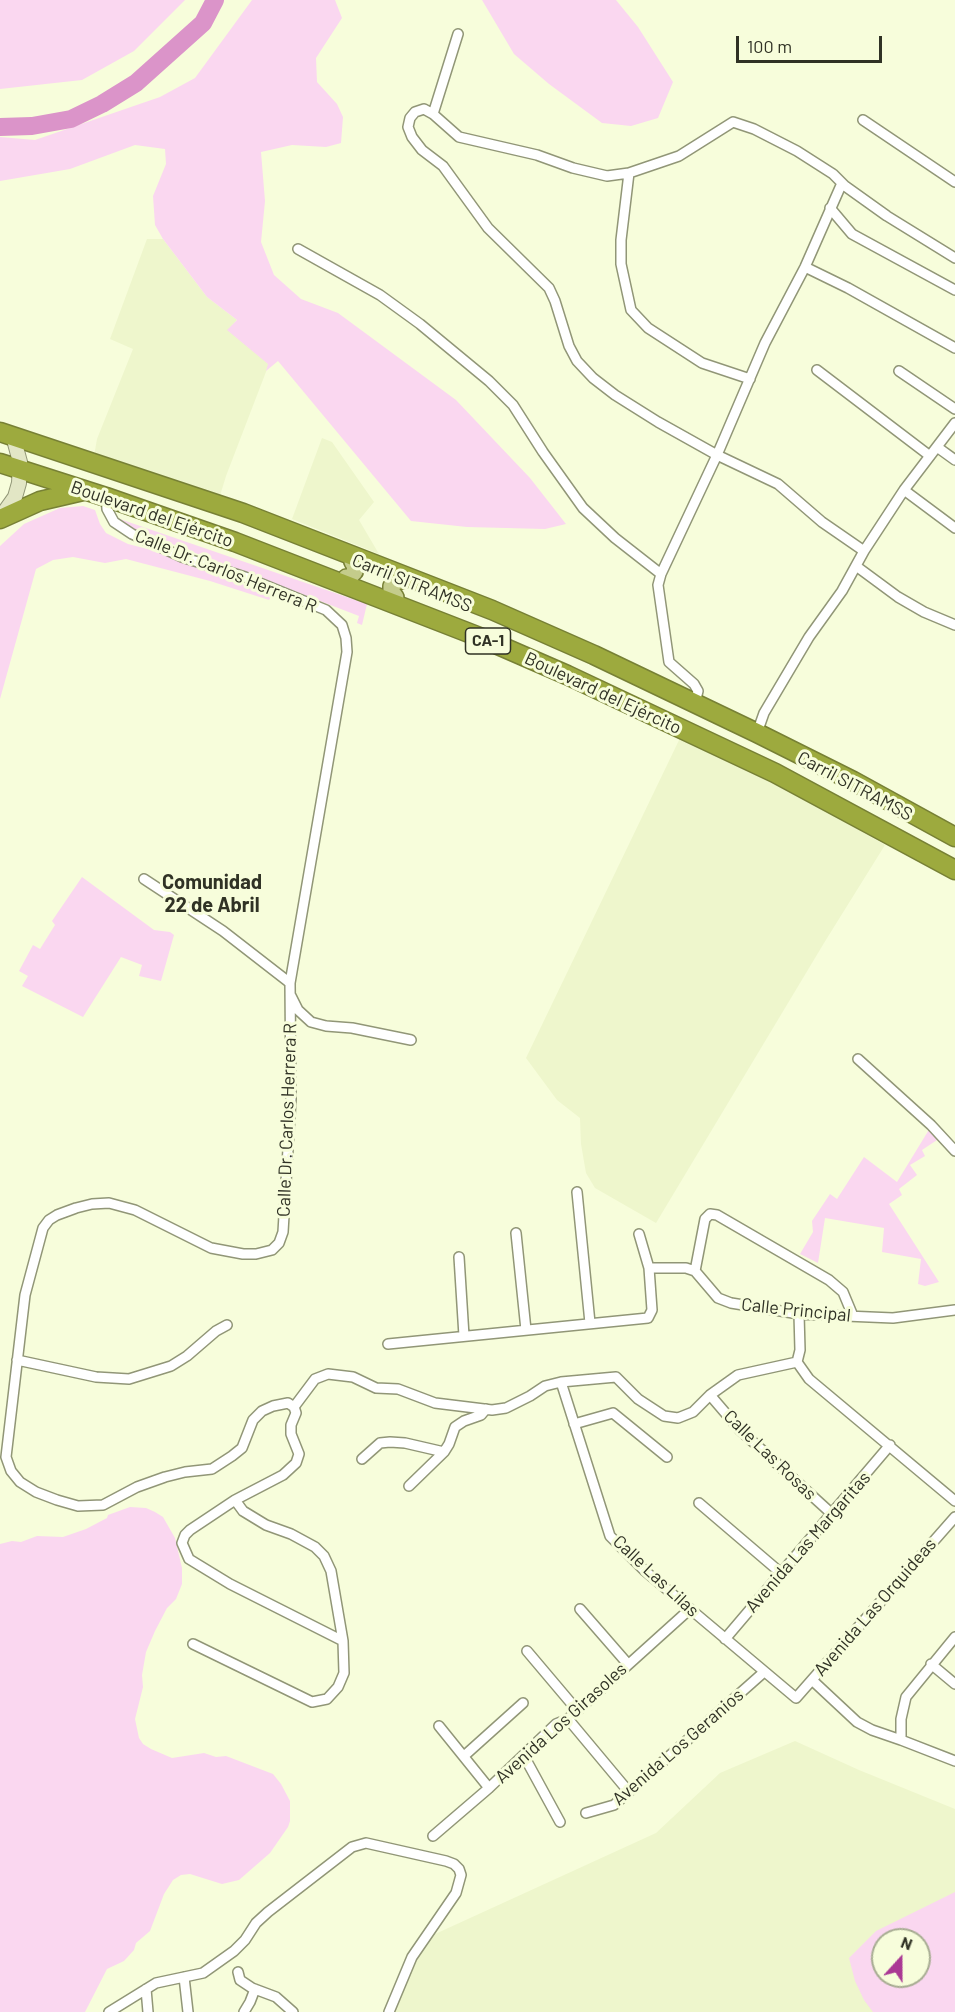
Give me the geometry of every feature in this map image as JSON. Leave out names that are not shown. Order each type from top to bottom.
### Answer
[{"type":"highway","name":"Boulevard del Ejército","points":[[7,437],[179,490],[330,546],[502,615],[594,655],[757,733],[853,781],[955,837]]},
{"type":"highway","name":"Boulevard del Ejército","points":[[0,463],[21,465],[344,583],[482,638],[775,773],[955,870]]},
{"type":"highway","points":[[0,519],[40,501],[87,491]]},
{"type":"main road","name":"Carril SITRAMSS","points":[[7,437],[207,506],[402,581],[558,646],[762,741],[955,842]]},
{"type":"main road","name":"Carril SITRAMSS","points":[[0,456],[21,465],[241,536],[567,668],[775,766],[955,862]]},
{"type":"main road","points":[[346,577],[350,577],[355,572],[352,562]]},
{"type":"main road","points":[[396,597],[391,586],[398,580],[402,581]]},
{"type":"street","points":[[433,114],[458,34]]},
{"type":"street","points":[[864,551],[822,522],[778,484],[717,454],[615,395],[593,378],[577,361],[568,346],[549,288],[488,228],[443,166],[422,150],[408,127],[410,118],[415,112],[424,110],[433,114],[459,137],[537,155],[573,168],[607,176],[679,156],[733,122],[754,129],[797,151],[833,174],[887,216],[955,258]]},
{"type":"street","points":[[863,120],[955,182]]},
{"type":"street","points":[[628,172],[621,240],[621,264],[631,310],[648,328],[702,363],[750,379]]},
{"type":"street","points":[[695,703],[698,691],[694,684],[669,662],[658,585],[661,574],[717,454],[765,343],[805,267],[842,183]]},
{"type":"street","points":[[830,208],[852,234],[955,290]]},
{"type":"street","points":[[298,249],[380,295],[420,324],[489,381],[513,405],[583,508],[615,538],[661,574]]},
{"type":"street","points":[[805,267],[848,288],[955,348]]},
{"type":"street","points":[[817,370],[930,456]]},
{"type":"street","points":[[899,371],[955,409]]},
{"type":"street","points":[[757,733],[764,713],[809,637],[842,591],[864,551],[904,490],[954,425]]},
{"type":"street","points":[[0,519],[15,497],[21,465],[7,437]]},
{"type":"street","points":[[937,447],[955,460]]},
{"type":"street","points":[[904,490],[955,528]]},
{"type":"street","name":"Calle Dr. Carlos Herrera R","points":[[106,497],[107,509],[114,522],[132,534],[182,557],[245,577],[326,610],[342,625],[347,652],[290,983],[291,1100],[283,1232],[279,1243],[272,1250],[256,1254],[234,1254],[211,1248],[135,1210],[109,1203],[92,1203],[49,1220],[43,1228],[25,1295],[6,1457],[11,1471],[20,1482],[36,1491],[78,1506],[103,1505],[137,1487],[165,1477],[212,1469],[242,1448],[253,1420],[262,1412],[273,1406],[288,1403],[294,1407]]},
{"type":"street","points":[[856,566],[907,602],[955,625]]},
{"type":"street","points":[[144,879],[223,931],[290,983]]},
{"type":"street","points":[[290,994],[298,1010],[311,1022],[411,1040]]},
{"type":"street","points":[[858,1059],[932,1125],[955,1151]]},
{"type":"street","points":[[577,1192],[590,1323]]},
{"type":"street","points":[[649,1268],[686,1268],[695,1271],[705,1219],[710,1214],[717,1215],[829,1280],[843,1292],[853,1316]]},
{"type":"street","points":[[516,1233],[526,1330]]},
{"type":"street","points":[[388,1344],[648,1318],[652,1310],[649,1268],[639,1234]]},
{"type":"street","points":[[459,1257],[464,1336]]},
{"type":"street","name":"Calle Principal","points":[[695,1271],[718,1298],[731,1303],[799,1314],[893,1318],[955,1311]]},
{"type":"street","points":[[797,1362],[800,1350],[799,1314]]},
{"type":"street","points":[[17,1360],[96,1377],[129,1379],[171,1366],[226,1325]]},
{"type":"street","points":[[343,1641],[230,1584],[189,1559],[182,1543],[190,1530],[235,1500],[283,1475],[296,1463],[299,1454],[291,1434],[291,1425],[296,1413],[294,1407],[315,1379],[328,1374],[353,1377],[376,1389],[398,1389],[435,1403],[486,1409],[506,1408],[545,1386],[561,1382],[616,1377],[638,1400],[664,1416],[678,1418],[693,1412],[710,1395],[738,1375],[797,1362]]},
{"type":"street","points":[[797,1362],[810,1379],[955,1501]]},
{"type":"street","name":"Calle Las Lilas","points":[[561,1382],[610,1536],[645,1571],[796,1698]]},
{"type":"street","name":"Calle Las Rosas","points":[[710,1395],[740,1430],[832,1514]]},
{"type":"street","points":[[409,1486],[444,1452],[455,1427],[481,1415],[486,1409]]},
{"type":"street","points":[[574,1424],[613,1413],[667,1457]]},
{"type":"street","points":[[362,1459],[380,1443],[390,1442],[444,1452]]},
{"type":"street","name":"Avenida Las Margaritas","points":[[725,1639],[890,1445]]},
{"type":"street","points":[[193,1644],[312,1702],[327,1699],[339,1687],[344,1673],[343,1641],[331,1571],[324,1556],[315,1547],[299,1538],[266,1525],[243,1511],[235,1500]]},
{"type":"street","points":[[699,1503],[781,1573]]},
{"type":"street","name":"Avenida Las Orquideas","points":[[796,1698],[955,1517]]},
{"type":"street","points":[[579,1609],[627,1663]]},
{"type":"street","name":"Avenida Los Girasoles","points":[[433,1836],[489,1788],[556,1724],[568,1719],[627,1663],[690,1609]]},
{"type":"street","points":[[901,1740],[901,1719],[906,1697],[955,1637]]},
{"type":"street","points":[[526,1651],[576,1709]]},
{"type":"street","points":[[932,1664],[955,1684]]},
{"type":"street","name":"Avenida Los Geranios","points":[[586,1813],[614,1805],[764,1672]]},
{"type":"street","points":[[812,1680],[857,1722],[872,1730],[955,1761]]},
{"type":"street","points":[[464,1756],[523,1703]]},
{"type":"street","points":[[568,1719],[628,1792]]},
{"type":"street","points":[[439,1726],[489,1788]]},
{"type":"street","points":[[524,1756],[561,1822]]},
{"type":"street","points":[[109,2012],[156,1983],[202,1973],[234,1951],[245,1940],[255,1923],[352,1847],[366,1843],[446,1861],[454,1864],[461,1875],[456,1893],[412,1957],[389,2012]]},
{"type":"street","points":[[238,1972],[240,1980],[276,1998],[293,2012]]},
{"type":"street","points":[[184,1977],[188,2012]]},
{"type":"street","points":[[146,1989],[148,2012]]},
{"type":"street","points":[[244,2012],[255,1989]]},
{"type":"shaded area","points":[[0,0],[185,0],[134,51],[82,80],[0,89]]},
{"type":"shaded area","points":[[252,0],[335,0],[342,18],[316,58],[317,82],[337,104],[343,117],[341,143],[326,147],[292,145],[261,152],[265,201],[261,242],[274,275],[301,299],[338,313],[456,400],[530,478],[566,524],[545,529],[467,527],[411,521],[278,361],[266,371],[268,364],[227,330],[237,320],[207,297],[163,239],[155,225],[153,196],[166,164],[165,149],[135,145],[70,169],[0,181],[0,137],[35,140],[160,97],[195,78]]},
{"type":"shaded area","points":[[482,0],[616,0],[638,27],[673,82],[658,118],[631,126],[602,123],[549,84],[514,54]]},
{"type":"shaded area","points":[[147,239],[163,239],[207,297],[237,320],[228,330],[269,364],[219,499],[94,456],[97,439],[133,349],[110,339]]},
{"type":"shaded area","points":[[322,438],[332,442],[374,502],[359,520],[379,554],[292,519]]},
{"type":"shaded area","points":[[83,506],[95,510],[106,533],[128,544],[159,552],[271,597],[269,600],[210,581],[126,559],[105,563],[73,557],[53,560],[36,569],[0,699],[0,546],[24,524],[60,508]]},
{"type":"shaded area","points":[[114,517],[367,604],[362,625],[357,623],[359,616],[120,524]]},
{"type":"shaded area","points":[[681,736],[813,804],[885,845],[656,1223],[595,1188],[586,1173],[581,1144],[580,1118],[557,1100],[526,1058]]},
{"type":"shaded area","points":[[82,877],[154,930],[170,932],[174,935],[161,981],[139,976],[142,965],[121,957],[83,1017],[22,986],[28,976],[19,971],[33,945],[40,949],[55,925],[52,921]]},
{"type":"shaded area","points":[[930,1128],[937,1140],[922,1150],[925,1156],[910,1165],[917,1175],[899,1189],[902,1195],[889,1204],[939,1282],[925,1286],[918,1284],[921,1259],[882,1252],[884,1228],[825,1218],[818,1263],[800,1254],[813,1232],[812,1221],[830,1194],[837,1199],[864,1157],[897,1182]]},
{"type":"shaded area","points":[[130,1507],[146,1508],[163,1517],[175,1538],[182,1568],[182,1584],[176,1599],[167,1608],[146,1652],[142,1675],[143,1687],[135,1719],[139,1738],[151,1749],[172,1758],[204,1753],[216,1757],[226,1756],[273,1774],[290,1801],[290,1821],[270,1853],[239,1880],[222,1884],[190,1874],[181,1875],[173,1880],[164,1894],[150,1931],[136,1943],[134,1950],[124,1961],[107,1969],[85,2012],[0,2012],[0,1544],[12,1541],[21,1542],[37,1536],[63,1537],[86,1529],[107,1518],[108,1515]]},
{"type":"shaded area","points":[[795,1741],[955,1809],[955,2012],[389,2012],[422,1940],[656,1833],[720,1773]]},
{"type":"shaded area","points":[[955,1892],[955,2012],[873,2012],[855,1981],[849,1958],[871,1936],[871,1988],[931,1988],[931,1928],[882,1928]]},
{"type":"waterway","points":[[0,127],[32,126],[71,119],[102,104],[136,83],[203,23],[215,0]]},
{"type":"district","name":"Comunidad 22 de Abril","points":[[212,894]]}]
